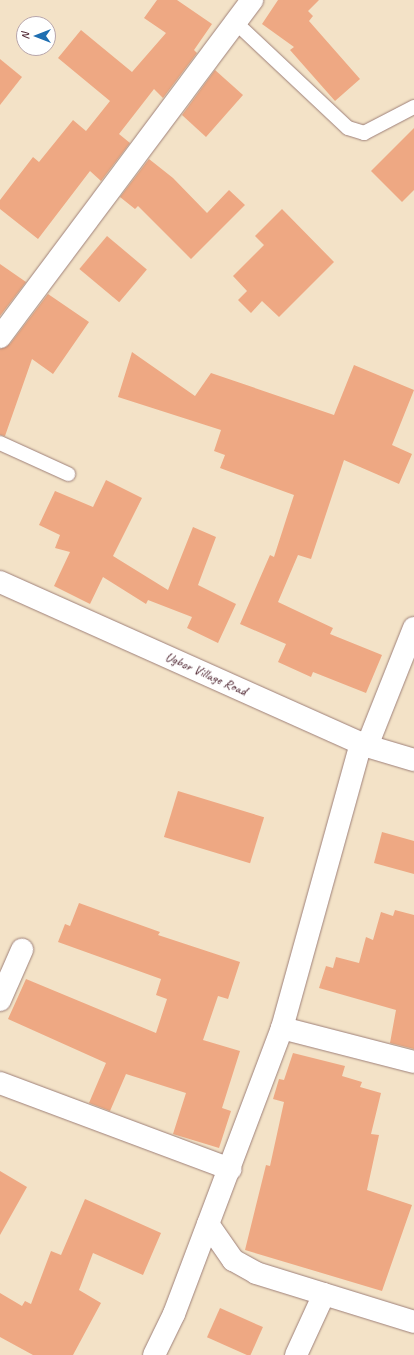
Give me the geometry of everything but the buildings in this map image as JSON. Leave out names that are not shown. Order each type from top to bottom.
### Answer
[{"type":"street","points":[[0,337],[234,21],[252,0]]},
{"type":"street","name":"Ugbor Village Road","points":[[0,582],[364,745],[414,760]]},
{"type":"street","points":[[154,1355],[174,1314],[282,1028],[364,745],[414,628]]},
{"type":"street","points":[[0,1000],[22,950]]},
{"type":"street","points":[[282,1028],[414,1062]]},
{"type":"street","points":[[0,1083],[230,1169]]},
{"type":"street","points":[[208,1224],[233,1260],[256,1273],[414,1322]]},
{"type":"street","points":[[296,1355],[324,1294]]},
{"type":"lane","points":[[234,21],[348,128],[364,133],[414,107]]},
{"type":"lane","points":[[0,443],[68,474]]}]
